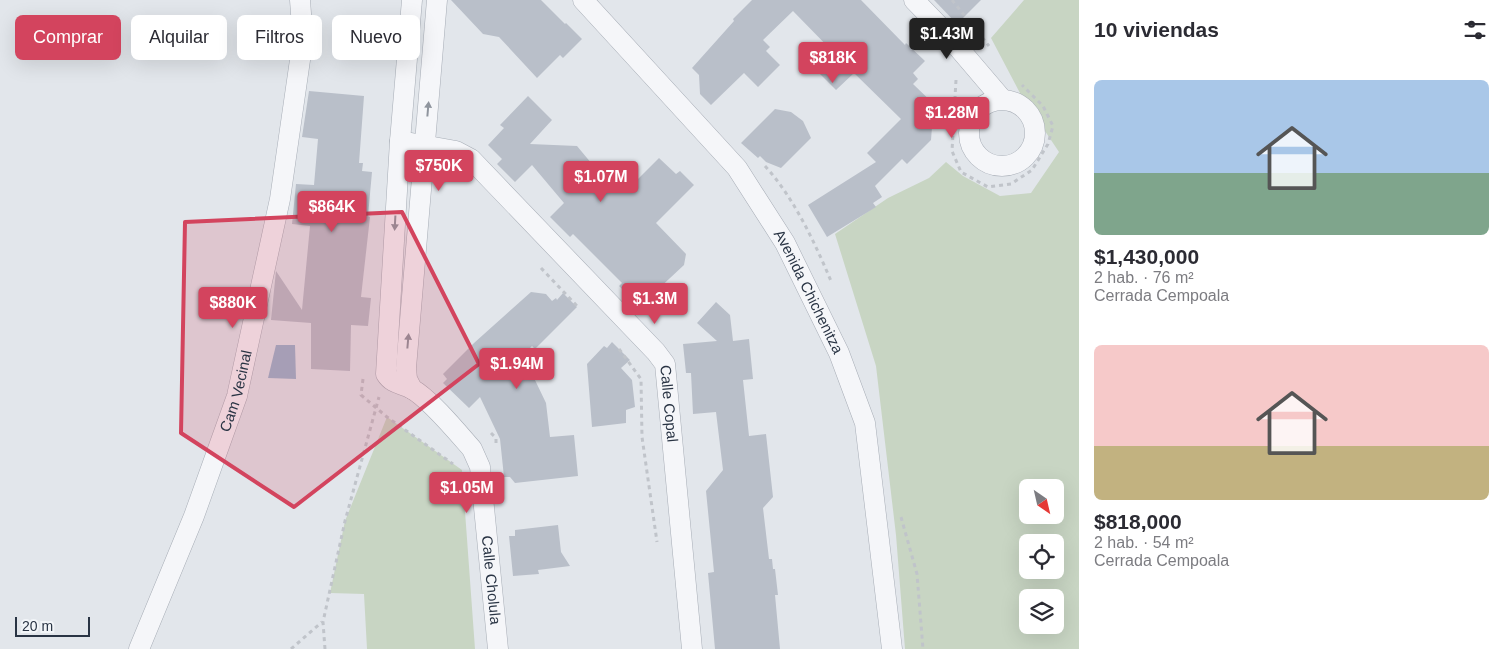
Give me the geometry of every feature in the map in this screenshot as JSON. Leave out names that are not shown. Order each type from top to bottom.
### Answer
[{"type":"street","name":"Cam Vecinal","points":[[139,649],[194,516],[237,396],[280,199],[300,60],[302,27],[300,0]]},
{"type":"street","points":[[386,374],[400,141],[412,0]]},
{"type":"street","points":[[412,389],[406,368],[437,0]]},
{"type":"street","name":"Avenida Chichenitza","points":[[583,0],[738,168],[785,243],[839,353],[865,423],[892,649]]},
{"type":"street","points":[[914,0],[944,30],[1002,99]]},
{"type":"street","name":"Calle Copal","points":[[400,141],[456,151],[471,159],[656,352],[664,364],[692,649]]},
{"type":"street","name":"Calle Cholula","points":[[386,374],[393,382],[412,389],[433,406],[472,449],[480,467],[498,649]]},
{"type":"path","points":[[439,182],[456,177],[462,182]]},
{"type":"path","points":[[540,267],[581,309]]},
{"type":"path","points":[[614,342],[641,379],[642,437],[657,543]]},
{"type":"path","points":[[325,649],[323,622],[345,521],[375,407],[386,374]]},
{"type":"path","points":[[489,432],[496,438],[496,447]]},
{"type":"path","points":[[291,649],[323,622]]},
{"type":"highlighted area","points":[[402,212],[479,364],[294,507],[181,433],[185,222]]},
{"type":"green space","points":[[1024,0],[1079,0],[1079,649],[905,649],[896,535],[876,366],[835,234],[888,198],[929,178],[946,162],[963,176],[1000,196],[1031,193],[1059,152],[1021,95],[991,38]]},
{"type":"green space","points":[[387,417],[462,470],[475,649],[367,649],[364,594],[330,593],[345,521]]},
{"type":"water","points":[[276,345],[295,345],[296,379],[268,378]]},
{"type":"building","points":[[451,0],[541,0],[582,39],[563,58],[560,55],[537,78],[499,37],[483,34]]},
{"type":"building","points":[[752,0],[861,0],[905,45],[906,43],[925,61],[913,73],[918,79],[913,84],[939,109],[927,122],[932,127],[931,140],[907,164],[902,159],[875,186],[882,197],[873,203],[876,207],[827,237],[808,205],[876,162],[867,153],[901,119],[854,73],[836,90],[818,72],[836,55],[793,11],[763,40],[770,47],[766,51],[780,65],[758,87],[744,73],[711,105],[700,94],[699,75],[692,68],[734,21],[733,19]]},
{"type":"building","points":[[934,0],[981,0],[957,24]]},
{"type":"building","points":[[309,91],[364,96],[359,163],[363,163],[362,171],[372,172],[368,216],[370,217],[361,297],[371,298],[368,326],[351,325],[350,371],[311,369],[311,323],[271,320],[276,271],[302,310],[310,226],[292,224],[296,184],[314,185],[318,139],[302,137]]},
{"type":"building","points":[[528,96],[552,120],[530,144],[577,146],[597,170],[603,170],[626,191],[659,158],[676,174],[680,171],[694,185],[656,223],[686,254],[684,265],[640,306],[619,286],[622,283],[573,234],[570,237],[550,217],[564,203],[532,165],[515,182],[497,164],[502,159],[488,145],[504,128],[500,125]]},
{"type":"building","points":[[775,109],[791,112],[803,121],[811,138],[781,168],[766,162],[760,156],[758,158],[741,143]]},
{"type":"building","points":[[531,292],[546,294],[552,301],[556,298],[557,300],[563,293],[577,307],[535,349],[532,346],[523,355],[546,403],[550,437],[574,435],[578,476],[515,483],[510,477],[504,477],[500,439],[480,397],[469,408],[443,383],[447,379],[443,374],[474,343]]},
{"type":"building","points":[[716,302],[730,315],[733,341],[749,339],[753,379],[743,380],[749,436],[766,434],[773,497],[763,508],[769,559],[772,559],[773,569],[775,569],[778,595],[775,595],[780,649],[715,649],[708,573],[714,572],[706,491],[723,470],[716,412],[693,414],[691,373],[686,373],[683,344],[717,341],[697,323]]},
{"type":"building","points":[[612,342],[630,360],[621,368],[632,380],[635,407],[626,410],[626,423],[592,427],[587,364],[604,346],[607,348]]},
{"type":"building","points":[[558,525],[561,552],[570,566],[538,570],[539,574],[513,576],[509,536],[515,536],[515,530]]}]
